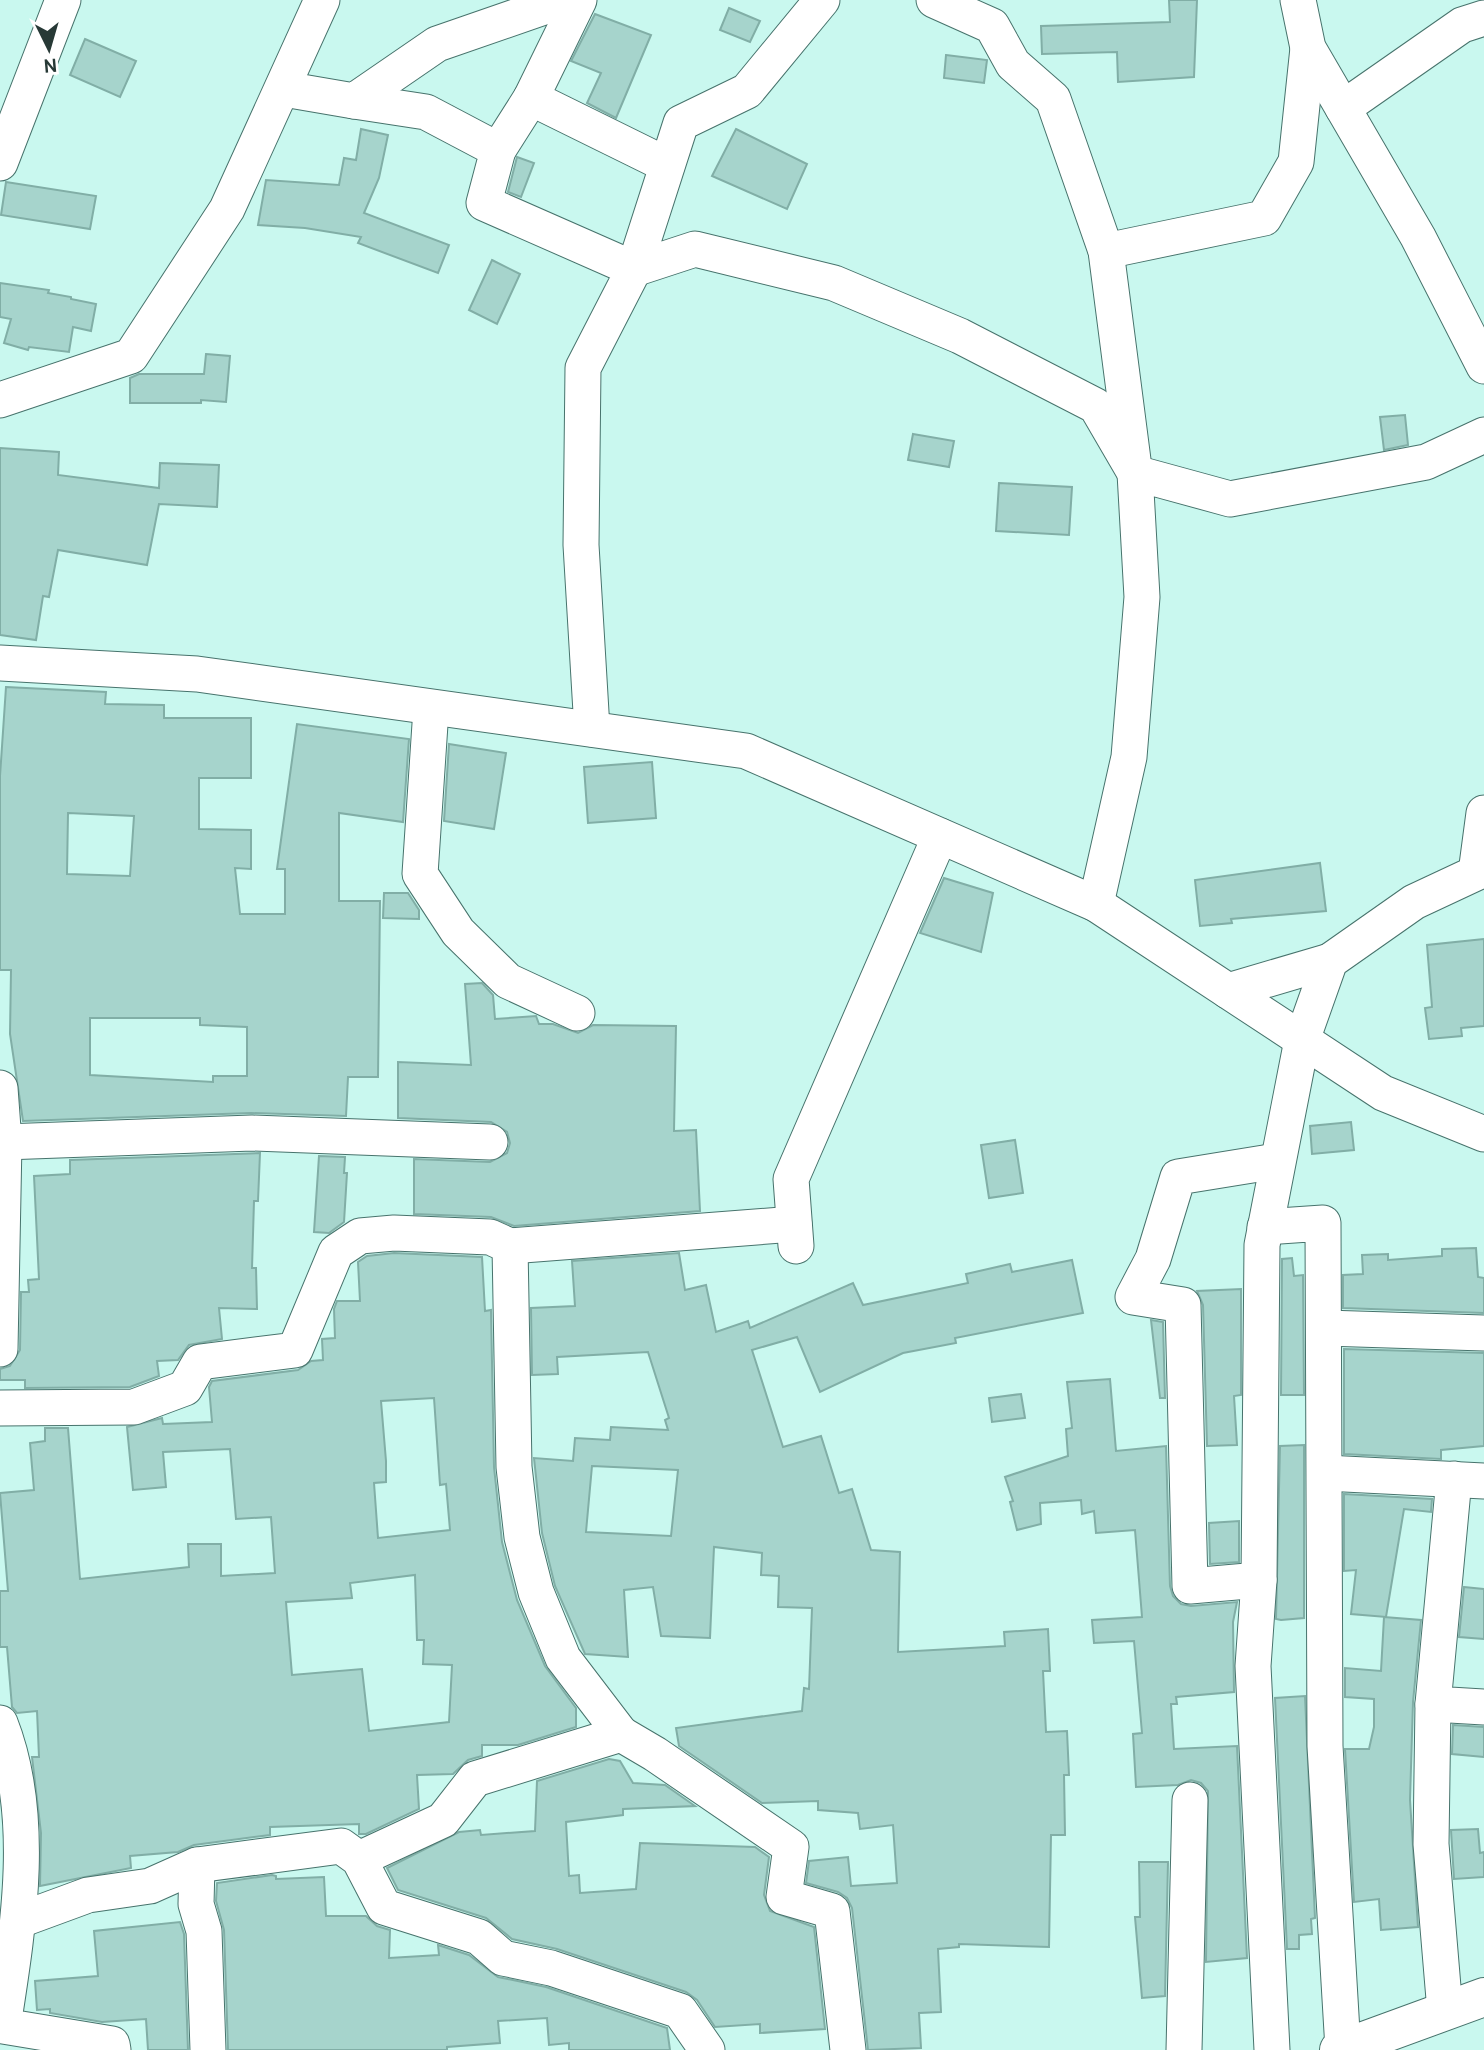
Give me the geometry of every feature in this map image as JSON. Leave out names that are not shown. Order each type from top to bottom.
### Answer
[{"type":"main road","points":[[1341,2049],[1484,1997]]},
{"type":"street","points":[[0,163],[63,0]]},
{"type":"street","points":[[0,400],[131,356],[227,209],[284,89],[322,0]]},
{"type":"street","points":[[354,101],[438,44],[564,0]]},
{"type":"street","points":[[579,0],[531,98],[498,150],[484,203],[634,269],[695,249],[834,283],[960,336],[1096,406],[1135,474],[1230,499],[1426,462],[1484,435]]},
{"type":"street","points":[[592,729],[581,545],[583,368],[634,269],[681,123],[747,91],[822,0]]},
{"type":"street","points":[[934,0],[992,26],[1013,64],[1053,99],[1106,251],[1135,474],[1142,597],[1129,757],[1096,904]]},
{"type":"street","points":[[1106,251],[1264,218],[1296,162],[1308,48],[1298,0]]},
{"type":"street","points":[[1343,108],[1462,25],[1484,18]]},
{"type":"street","points":[[1308,48],[1418,237],[1484,366]]},
{"type":"street","points":[[284,89],[426,112],[498,150]]},
{"type":"street","points":[[531,98],[667,165]]},
{"type":"street","points":[[0,663],[197,674],[431,709],[746,751],[1096,904],[1383,1093],[1484,1133]]},
{"type":"street","points":[[431,709],[420,874],[458,932],[508,981],[577,1013]]},
{"type":"street","points":[[1228,991],[1330,961],[1414,902],[1476,873],[1484,813]]},
{"type":"street","points":[[0,1408],[134,1407],[185,1388],[200,1362],[295,1350],[336,1252],[360,1236],[394,1233],[490,1237],[510,1246],[795,1235],[792,1179],[940,836]]},
{"type":"street","points":[[1272,2050],[1253,1665],[1259,1580],[1262,1245],[1302,1040],[1330,961]]},
{"type":"street","points":[[0,1088],[4,1142],[0,1349]]},
{"type":"street","points":[[4,1142],[252,1133],[490,1142]]},
{"type":"street","points":[[1259,1580],[1190,1586],[1183,1304],[1133,1297],[1153,1259],[1178,1177],[1277,1161]]},
{"type":"street","points":[[1265,1227],[1323,1223],[1325,1746],[1341,2049]]},
{"type":"street","points":[[510,1246],[514,1467],[522,1537],[536,1592],[563,1658],[621,1734],[656,1754],[791,1847],[784,1897],[832,1911],[848,2050]]},
{"type":"street","points":[[1325,1328],[1484,1333]]},
{"type":"street","points":[[1325,1473],[1469,1480],[1433,1703],[1431,1844],[1445,2011]]},
{"type":"street","points":[[1433,1703],[1484,1707]]},
{"type":"street","points":[[0,1723],[12,1754],[18,1812],[20,1920],[2,2026],[112,2044],[113,2050]]},
{"type":"street","points":[[359,1859],[443,1820],[475,1779],[621,1734]]},
{"type":"street","points":[[1185,2050],[1190,1800]]},
{"type":"street","points":[[20,1920],[88,1895],[150,1886],[197,1866],[341,1846],[359,1859],[384,1907],[479,1937],[503,1958],[551,1968],[680,2011],[707,2050]]},
{"type":"street","points":[[197,1866],[196,1904],[204,1931],[207,1972],[208,2050]]},
{"type":"building","points":[[1169,0],[1197,0],[1194,77],[1118,82],[1117,52],[1042,54],[1041,26],[1170,22]]},
{"type":"building","points":[[729,8],[760,21],[750,42],[720,30]]},
{"type":"building","points":[[595,14],[651,35],[616,118],[587,103],[601,73],[571,61]]},
{"type":"building","points":[[85,39],[136,61],[120,97],[70,75]]},
{"type":"building","points":[[946,55],[987,60],[984,83],[944,78]]},
{"type":"building","points":[[361,129],[388,135],[379,178],[364,213],[449,245],[438,273],[358,243],[361,237],[305,228],[258,225],[266,180],[339,185],[344,158],[356,160]]},
{"type":"building","points":[[736,129],[807,164],[787,209],[712,176]]},
{"type":"building","points":[[517,157],[534,163],[521,197],[508,192]]},
{"type":"building","points":[[6,182],[96,196],[90,229],[1,215]]},
{"type":"building","points":[[492,260],[520,274],[497,324],[469,310]]},
{"type":"building","points":[[0,283],[49,290],[48,293],[96,304],[91,331],[73,327],[69,352],[29,347],[28,350],[4,343],[11,319],[0,317]]},
{"type":"building","points":[[206,354],[230,356],[226,402],[201,400],[201,403],[130,403],[130,378],[139,374],[204,374]]},
{"type":"building","points":[[1405,415],[1408,445],[1384,450],[1380,417]]},
{"type":"building","points":[[913,434],[954,441],[949,467],[908,460]]},
{"type":"building","points":[[0,448],[59,452],[58,475],[159,488],[160,463],[219,465],[217,507],[159,504],[147,565],[58,550],[49,597],[43,596],[36,640],[0,635]]},
{"type":"building","points":[[999,483],[1072,487],[1069,535],[996,531]]},
{"type":"building","points":[[6,687],[106,692],[105,704],[164,705],[164,718],[251,718],[251,778],[199,778],[199,829],[251,830],[251,869],[235,868],[240,914],[285,914],[285,869],[277,869],[297,724],[409,739],[403,822],[339,813],[339,901],[380,901],[378,1077],[348,1077],[346,1116],[251,1113],[23,1121],[10,1034],[11,970],[0,970],[0,776]],"holes":[[[68,813],[134,816],[130,876],[67,874]],[[90,1018],[200,1018],[200,1025],[247,1027],[247,1076],[213,1076],[213,1082],[90,1075]]]},
{"type":"building","points":[[449,744],[506,753],[494,829],[444,821]]},
{"type":"building","points":[[652,762],[656,818],[588,823],[584,767]]},
{"type":"building","points":[[1320,863],[1326,911],[1231,919],[1232,923],[1200,926],[1195,880]]},
{"type":"building","points":[[944,878],[993,893],[981,952],[920,933]]},
{"type":"building","points":[[384,893],[408,893],[419,910],[419,919],[383,918]]},
{"type":"building","points":[[1484,939],[1484,1026],[1461,1028],[1462,1036],[1429,1039],[1425,1008],[1432,1007],[1427,945]]},
{"type":"building","points":[[482,983],[493,995],[495,1019],[536,1016],[539,1024],[553,1024],[578,1033],[593,1025],[676,1026],[674,1131],[696,1130],[700,1211],[514,1226],[491,1217],[414,1214],[414,1159],[490,1162],[507,1153],[510,1143],[507,1132],[491,1122],[398,1118],[398,1062],[471,1065],[465,984]]},
{"type":"building","points":[[1351,1122],[1354,1150],[1312,1154],[1310,1126]]},
{"type":"building","points":[[1015,1140],[1023,1193],[989,1198],[981,1145]]},
{"type":"building","points":[[260,1153],[258,1201],[254,1201],[252,1268],[256,1268],[257,1309],[219,1308],[222,1339],[189,1345],[178,1360],[157,1361],[159,1376],[130,1387],[25,1388],[25,1380],[0,1380],[0,1369],[10,1366],[20,1350],[21,1292],[29,1292],[28,1280],[39,1279],[34,1176],[70,1174],[70,1160]]},
{"type":"building","points":[[319,1156],[345,1157],[344,1173],[347,1173],[344,1222],[329,1233],[314,1232]]},
{"type":"building","points":[[1476,1248],[1478,1277],[1484,1278],[1484,1313],[1343,1308],[1343,1275],[1363,1274],[1362,1255],[1388,1254],[1388,1260],[1442,1256],[1442,1249]]},
{"type":"building","points":[[394,1253],[482,1257],[485,1311],[491,1310],[494,1467],[502,1542],[517,1600],[545,1666],[576,1708],[576,1727],[518,1745],[482,1745],[482,1756],[468,1760],[453,1774],[417,1775],[419,1809],[366,1834],[359,1834],[359,1824],[270,1827],[270,1835],[194,1845],[178,1852],[130,1856],[131,1868],[40,1886],[41,1833],[32,1757],[39,1757],[37,1711],[17,1713],[12,1707],[7,1647],[0,1647],[0,1591],[8,1591],[0,1493],[34,1490],[30,1443],[45,1441],[45,1428],[68,1428],[80,1579],[189,1567],[188,1544],[221,1544],[221,1576],[275,1573],[271,1517],[236,1519],[230,1449],[163,1452],[166,1487],[133,1490],[127,1427],[162,1418],[163,1424],[212,1422],[209,1387],[212,1381],[298,1370],[311,1361],[323,1360],[322,1339],[335,1338],[334,1309],[337,1301],[360,1301],[358,1262],[367,1256]],"holes":[[[434,1398],[440,1485],[446,1484],[450,1530],[378,1538],[374,1483],[386,1482],[381,1401]],[[415,1575],[417,1640],[424,1640],[423,1664],[452,1665],[449,1722],[369,1731],[362,1669],[292,1675],[286,1602],[352,1598],[350,1583]]]},
{"type":"building","points":[[679,1253],[685,1290],[706,1285],[716,1332],[748,1321],[750,1328],[853,1283],[863,1305],[968,1283],[966,1274],[1010,1264],[1012,1272],[1072,1260],[1083,1313],[955,1338],[956,1343],[903,1353],[820,1392],[797,1337],[752,1350],[783,1447],[821,1436],[839,1493],[852,1489],[871,1550],[900,1552],[898,1652],[1005,1646],[1004,1632],[1048,1629],[1050,1671],[1043,1671],[1046,1732],[1067,1731],[1069,1775],[1064,1775],[1065,1835],[1051,1835],[1049,1947],[959,1944],[959,1947],[938,1949],[941,2012],[919,2013],[921,2048],[868,2050],[852,1908],[847,1898],[838,1892],[806,1883],[809,1861],[848,1857],[851,1886],[897,1883],[893,1825],[860,1829],[858,1813],[818,1810],[818,1801],[762,1803],[679,1746],[676,1728],[802,1711],[804,1688],[809,1689],[812,1608],[778,1607],[779,1576],[761,1575],[762,1553],[714,1547],[710,1638],[661,1636],[653,1587],[624,1590],[628,1657],[585,1654],[555,1586],[542,1533],[534,1458],[573,1461],[575,1438],[610,1440],[611,1427],[668,1430],[665,1420],[669,1418],[648,1352],[557,1357],[558,1374],[532,1375],[531,1308],[575,1306],[572,1261]],"holes":[[[592,1466],[678,1470],[671,1536],[586,1532]]]},
{"type":"building","points":[[1292,1258],[1294,1276],[1303,1275],[1304,1395],[1281,1395],[1282,1259]]},
{"type":"building","points":[[1241,1289],[1241,1395],[1234,1396],[1237,1445],[1207,1446],[1203,1305],[1197,1291]]},
{"type":"building","points":[[1151,1320],[1163,1322],[1165,1398],[1160,1398]]},
{"type":"building","points":[[1344,1349],[1484,1353],[1484,1446],[1441,1450],[1441,1459],[1344,1454]]},
{"type":"building","points":[[1110,1379],[1116,1451],[1166,1446],[1170,1586],[1173,1596],[1181,1604],[1191,1606],[1237,1602],[1233,1622],[1234,1692],[1176,1697],[1177,1704],[1171,1704],[1174,1749],[1237,1746],[1247,1958],[1206,1962],[1208,1791],[1201,1783],[1191,1780],[1178,1785],[1136,1787],[1133,1734],[1142,1733],[1134,1641],[1094,1643],[1092,1620],[1142,1617],[1135,1530],[1096,1533],[1094,1511],[1082,1514],[1081,1500],[1040,1503],[1041,1524],[1017,1530],[1010,1502],[1013,1501],[1005,1477],[1068,1456],[1066,1429],[1072,1428],[1067,1382]]},
{"type":"building","points":[[1021,1394],[1025,1418],[992,1422],[989,1398]]},
{"type":"building","points":[[1304,1445],[1304,1618],[1281,1620],[1276,1619],[1280,1446]]},
{"type":"building","points":[[1344,1494],[1432,1499],[1431,1512],[1404,1509],[1386,1617],[1351,1614],[1356,1570],[1344,1571]]},
{"type":"building","points":[[1239,1521],[1239,1562],[1210,1564],[1209,1523]]},
{"type":"building","points":[[1464,1587],[1484,1589],[1484,1639],[1459,1637]]},
{"type":"building","points":[[1384,1617],[1421,1620],[1413,1702],[1410,1800],[1418,1927],[1381,1930],[1379,1899],[1354,1902],[1345,1749],[1369,1749],[1374,1727],[1374,1699],[1345,1697],[1345,1668],[1381,1671]]},
{"type":"building","points":[[1305,1696],[1315,1918],[1311,1919],[1312,1934],[1299,1935],[1299,1949],[1287,1949],[1275,1698]]},
{"type":"building","points":[[1453,1725],[1484,1727],[1484,1757],[1452,1754]]},
{"type":"building","points":[[609,1759],[620,1761],[633,1783],[665,1785],[695,1806],[623,1809],[623,1815],[566,1822],[569,1876],[579,1875],[580,1893],[636,1889],[640,1843],[755,1847],[769,1857],[764,1895],[770,1911],[814,1927],[825,2029],[760,2033],[760,2024],[715,2027],[697,2000],[686,1992],[557,1949],[512,1939],[486,1918],[398,1890],[387,1868],[459,1832],[480,1830],[481,1835],[535,1831],[537,1781]]},
{"type":"building","points":[[1478,1829],[1480,1853],[1484,1852],[1484,1877],[1454,1879],[1451,1830]]},
{"type":"building","points":[[1139,1862],[1168,1862],[1165,1996],[1142,1998],[1135,1917],[1140,1917]]},
{"type":"building","points":[[276,1876],[276,1879],[324,1877],[326,1916],[366,1916],[377,1926],[390,1930],[389,1958],[439,1955],[438,1945],[469,1955],[498,1977],[546,1987],[667,2028],[670,2050],[569,2050],[569,2043],[549,2045],[547,2018],[498,2021],[500,2043],[447,2047],[447,2050],[228,2050],[224,1930],[216,1901],[217,1883]]},
{"type":"building","points":[[180,1922],[184,1934],[188,2050],[148,2050],[146,2019],[102,2022],[50,2013],[50,2009],[37,2010],[35,1981],[98,1976],[94,1931]]}]
